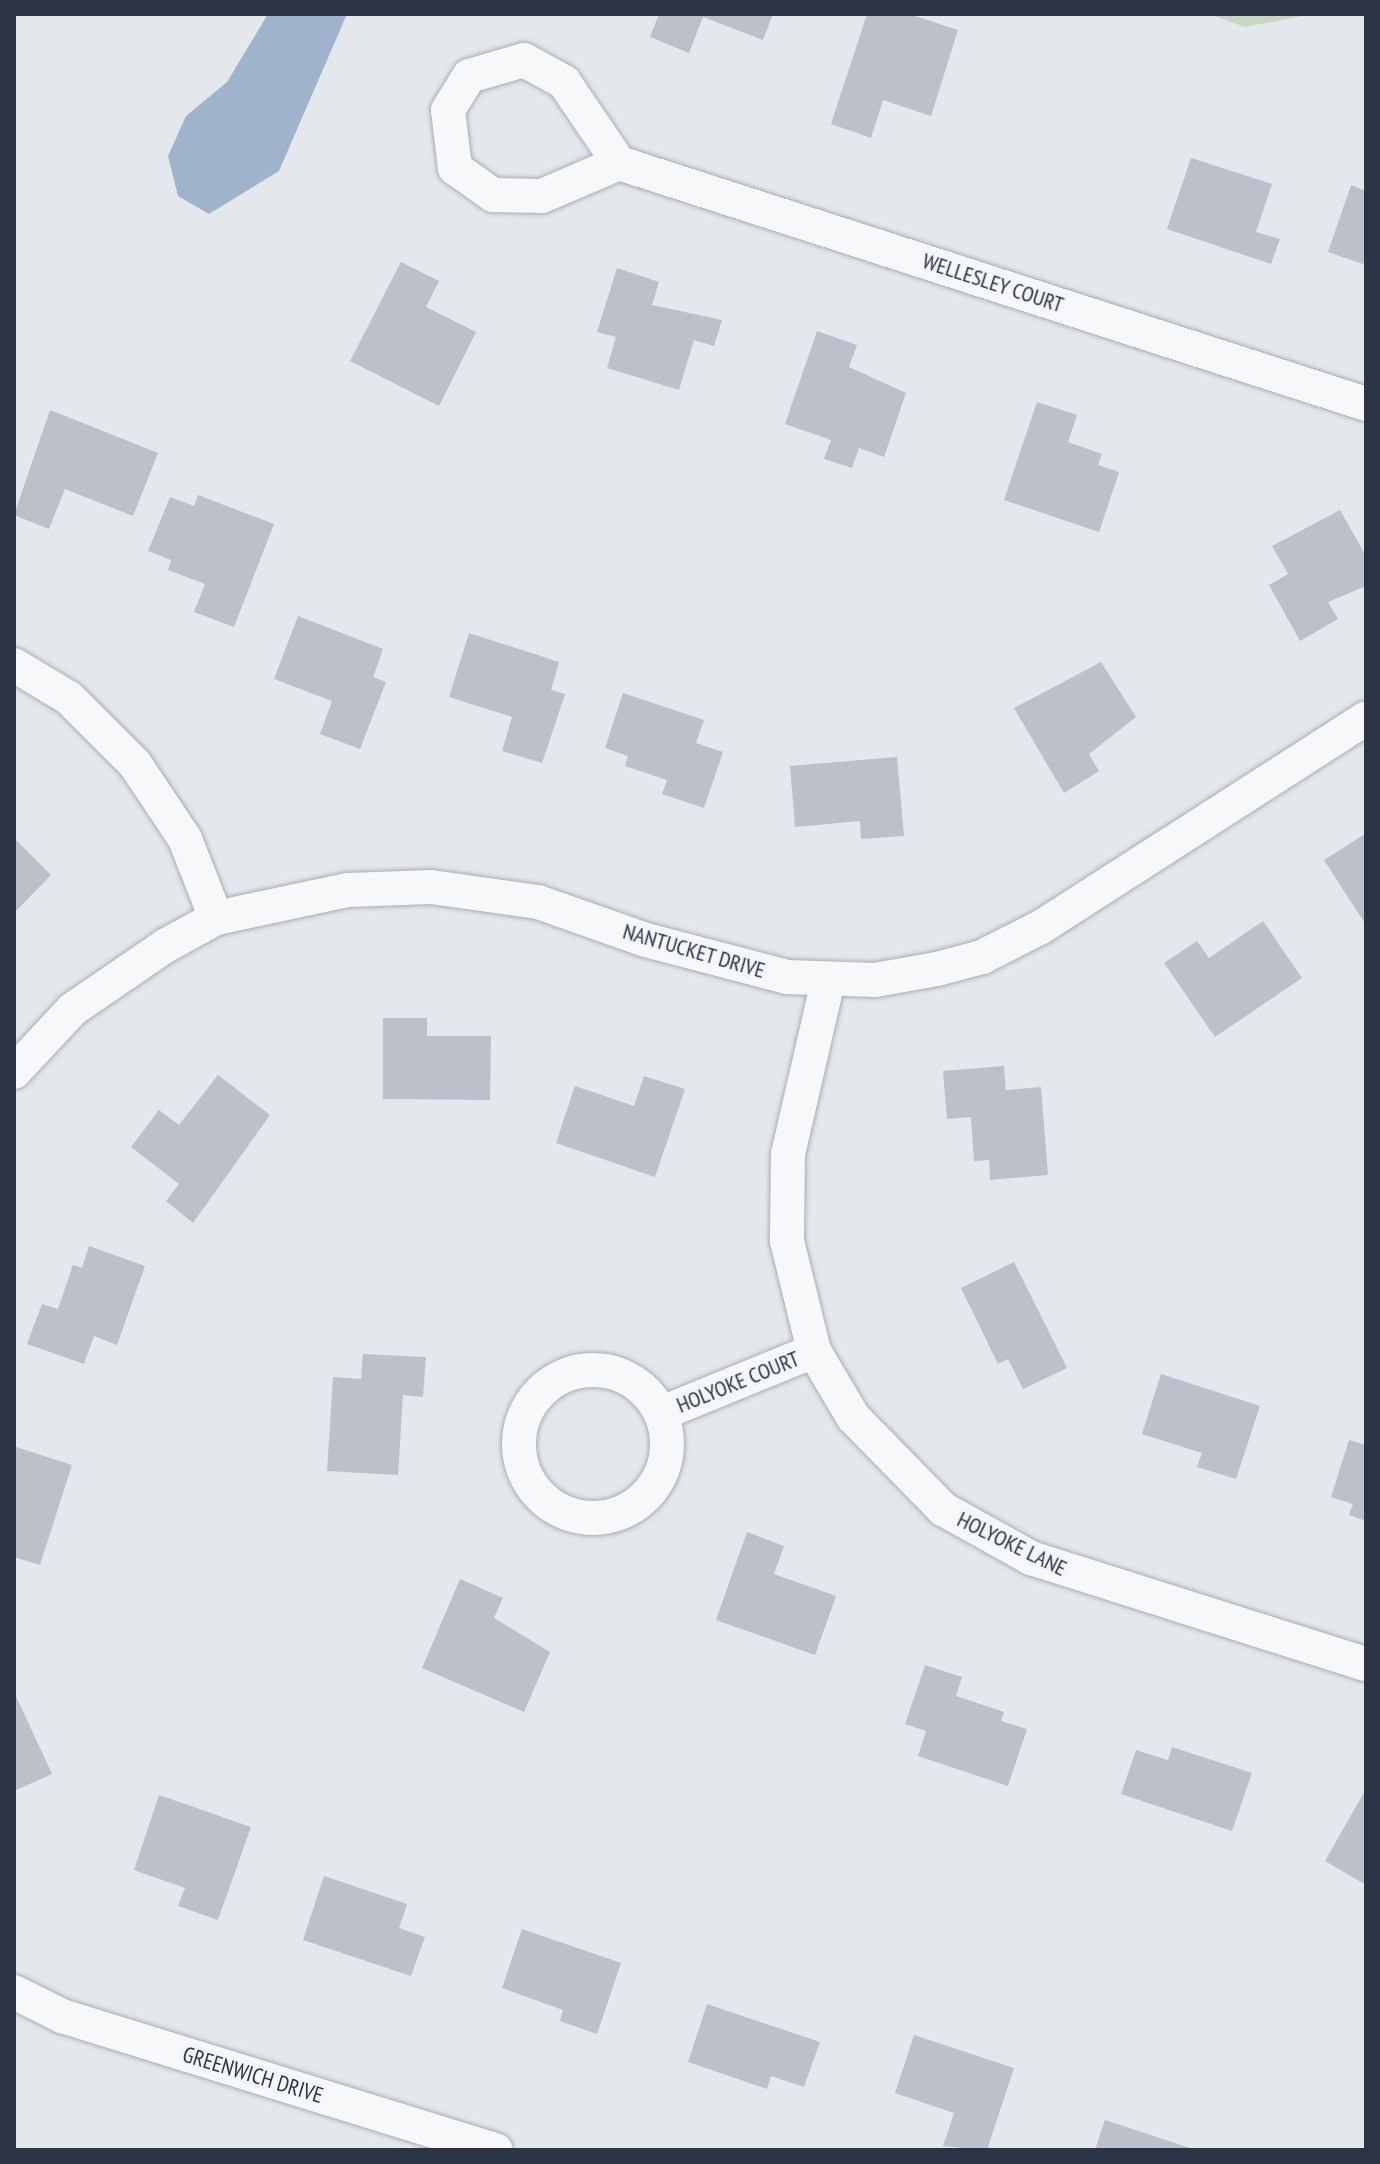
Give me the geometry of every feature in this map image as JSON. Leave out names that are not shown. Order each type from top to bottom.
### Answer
[{"type":"street","points":[[524,60],[564,82],[619,163],[542,196],[493,195],[455,168],[448,110],[469,76],[524,60]]},
{"type":"street","name":"WELLESLEY COURT","points":[[619,163],[1366,404]]},
{"type":"street","points":[[14,665],[69,698],[135,764],[185,839],[216,918]]},
{"type":"street","name":"NANTUCKET DRIVE","points":[[14,1072],[111,977],[216,918],[348,890],[431,887],[538,902],[728,964],[828,981],[875,980],[982,957],[1041,927],[1366,718]]},
{"type":"street","name":"HOLYOKE LANE","points":[[828,981],[788,1154],[785,1200],[799,1310],[814,1351],[891,1464],[983,1535],[1110,1587],[1366,1664]]},
{"type":"street","name":"HOLYOKE COURT","points":[[662,1413],[814,1351]]},
{"type":"street","name":"HOLYOKE COURT","points":[[585,1369],[616,1372],[644,1388],[662,1413],[669,1444],[662,1475],[644,1500],[617,1515],[586,1519],[555,1509],[532,1488],[519,1459],[519,1428],[532,1399],[555,1378],[585,1369]]},
{"type":"street","name":"GREENWICH DRIVE","points":[[14,1992],[62,2016],[496,2150]]},
{"type":"green space","points":[[1208,14],[1313,14],[1245,27]]},
{"type":"water","points":[[268,14],[347,14],[279,171],[209,214],[178,196],[168,156],[186,116],[227,82]]},
{"type":"building","points":[[659,14],[773,14],[763,40],[703,17],[689,53],[650,37]]},
{"type":"building","points":[[867,14],[909,14],[958,30],[931,116],[883,100],[871,138],[831,124]]},
{"type":"building","points":[[1191,158],[1272,184],[1256,232],[1280,239],[1271,264],[1167,229]]},
{"type":"building","points":[[1351,185],[1366,191],[1366,265],[1328,252]]},
{"type":"building","points":[[401,262],[439,281],[426,307],[476,332],[439,406],[350,361]]},
{"type":"building","points":[[617,268],[659,282],[652,305],[722,320],[714,346],[694,340],[679,390],[607,368],[616,337],[597,332]]},
{"type":"building","points":[[817,331],[857,345],[849,367],[906,393],[884,457],[859,448],[852,468],[824,459],[831,440],[785,424]]},
{"type":"building","points":[[1037,402],[1077,415],[1068,442],[1102,454],[1098,465],[1119,472],[1099,532],[1004,500]]},
{"type":"building","points":[[50,410],[158,453],[133,516],[65,489],[49,529],[14,515]]},
{"type":"building","points":[[198,495],[274,524],[234,627],[194,612],[205,584],[168,570],[171,560],[148,551],[170,497],[194,506]]},
{"type":"building","points":[[1340,510],[1366,556],[1366,586],[1328,602],[1338,619],[1300,641],[1269,585],[1288,574],[1272,546]]},
{"type":"building","points":[[298,616],[383,649],[373,677],[386,682],[360,749],[320,734],[332,701],[274,679]]},
{"type":"building","points":[[469,633],[559,662],[551,690],[565,694],[542,763],[502,751],[512,717],[449,697]]},
{"type":"building","points":[[1101,662],[1136,717],[1089,754],[1099,771],[1064,793],[1014,708]]},
{"type":"building","points":[[623,693],[704,720],[696,743],[723,752],[704,808],[662,794],[667,780],[625,766],[628,756],[605,748]]},
{"type":"building","points":[[897,757],[904,836],[861,839],[860,821],[795,827],[790,766]]},
{"type":"building","points":[[1363,835],[1366,839],[1366,925],[1324,860]]},
{"type":"building","points":[[14,838],[51,875],[14,913]]},
{"type":"building","points":[[1263,921],[1302,978],[1215,1037],[1164,963],[1197,941],[1209,958]]},
{"type":"building","points":[[383,1018],[427,1018],[427,1036],[491,1036],[490,1100],[383,1099]]},
{"type":"building","points":[[1004,1066],[1006,1090],[1041,1087],[1048,1175],[990,1180],[989,1160],[974,1161],[971,1117],[947,1119],[943,1071]]},
{"type":"building","points":[[218,1075],[270,1115],[193,1223],[166,1201],[179,1184],[131,1147],[159,1110],[179,1125]]},
{"type":"building","points":[[644,1076],[685,1089],[655,1177],[556,1143],[575,1086],[634,1106]]},
{"type":"building","points":[[89,1246],[145,1266],[117,1345],[94,1336],[84,1364],[27,1344],[42,1304],[58,1309],[73,1265],[82,1268]]},
{"type":"building","points":[[1014,1262],[1067,1368],[1023,1389],[1008,1359],[998,1364],[961,1288]]},
{"type":"building","points":[[363,1354],[426,1357],[423,1397],[403,1395],[398,1475],[327,1471],[333,1377],[361,1379]]},
{"type":"building","points":[[1161,1374],[1260,1406],[1236,1479],[1197,1467],[1202,1453],[1142,1434]]},
{"type":"building","points":[[1349,1440],[1366,1445],[1366,1521],[1349,1515],[1353,1504],[1331,1497]]},
{"type":"building","points":[[16,1447],[72,1465],[40,1565],[14,1557]]},
{"type":"building","points":[[747,1532],[784,1546],[774,1574],[836,1596],[815,1655],[716,1620]]},
{"type":"building","points":[[460,1579],[503,1598],[494,1618],[550,1652],[524,1712],[422,1668]]},
{"type":"building","points":[[925,1665],[962,1677],[956,1696],[1004,1712],[1001,1721],[1027,1729],[1008,1786],[918,1756],[926,1731],[905,1724]]},
{"type":"building","points":[[14,1692],[52,1774],[14,1791]]},
{"type":"building","points":[[1172,1747],[1252,1773],[1232,1831],[1121,1794],[1136,1750],[1168,1760]]},
{"type":"building","points":[[1366,1789],[1366,1885],[1325,1861]]},
{"type":"building","points":[[159,1795],[251,1827],[218,1920],[178,1906],[185,1888],[134,1870]]},
{"type":"building","points":[[324,1876],[407,1904],[399,1928],[425,1937],[411,1976],[303,1940]]},
{"type":"building","points":[[522,1929],[621,1963],[597,2034],[560,2021],[563,2010],[502,1988]]},
{"type":"building","points":[[707,2004],[820,2042],[804,2087],[771,2076],[767,2089],[688,2062]]},
{"type":"building","points":[[914,2035],[1014,2068],[987,2150],[943,2146],[954,2113],[895,2093]]},
{"type":"building","points":[[1105,2120],[1193,2149],[1193,2150],[1095,2150]]}]
